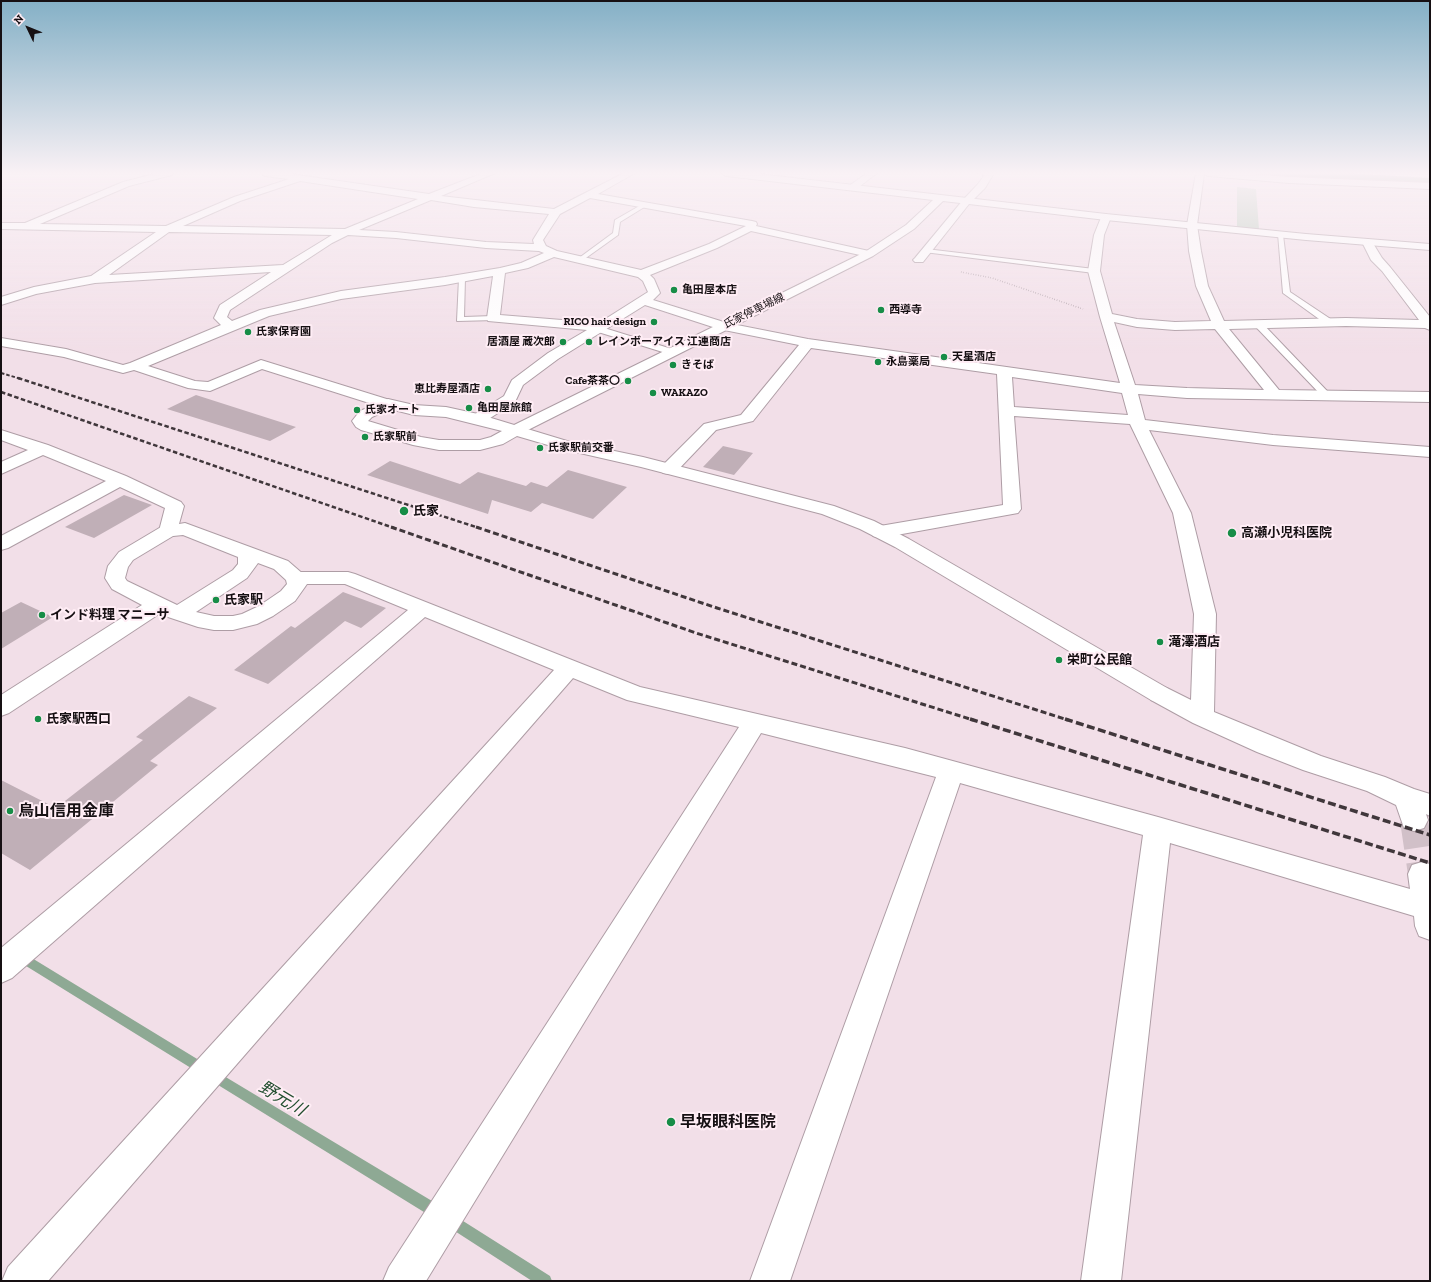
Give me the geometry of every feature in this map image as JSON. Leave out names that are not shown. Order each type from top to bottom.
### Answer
[{"type":"street","points":[[95,278],[161,233]]},
{"type":"street","points":[[230,326],[220,318],[224,308],[343,233]]},
{"type":"street","points":[[358,233],[396,235],[547,250],[642,274],[648,279],[654,292],[644,302],[553,356],[516,383],[510,399],[478,419]]},
{"type":"street","points":[[543,233],[538,240],[547,250]]},
{"type":"street","points":[[642,274],[713,246],[740,233]]},
{"type":"street","points":[[772,233],[869,254]]},
{"type":"street","name":"氏家停車場線","points":[[388,404],[362,418],[360,421],[362,424],[419,442],[439,445],[480,445],[497,441],[514,431],[869,254],[901,233]]},
{"type":"street","points":[[918,260],[941,233]]},
{"type":"street","points":[[1100,233],[1094,272],[1106,317],[1138,422],[1182,513],[1205,614],[1202,717]]},
{"type":"street","points":[[1193,233],[1202,286],[1219,325],[1274,393]]},
{"type":"street","points":[[1261,233],[1430,247]]},
{"type":"street","points":[[1367,242],[1377,260],[1386,269],[1430,325]]},
{"type":"street","points":[[1,342],[66,353],[123,369],[135,366],[230,326],[266,313],[341,295],[462,278],[524,266],[547,250]]},
{"type":"street","points":[[1,301],[34,291],[95,278],[287,268]]},
{"type":"street","points":[[500,271],[493,318],[599,328]]},
{"type":"street","points":[[644,302],[724,326],[808,343],[1129,389],[1187,393],[1274,393],[1430,397]]},
{"type":"street","points":[[1106,317],[1144,324],[1175,326],[1329,322],[1430,325]]},
{"type":"street","points":[[669,468],[710,427],[747,418],[808,343]]},
{"type":"street","points":[[135,366],[192,385],[210,387],[261,364],[388,404],[414,410],[446,412],[478,419],[564,445],[669,468],[828,510],[880,532],[1015,608],[1159,694],[1202,717],[1266,746],[1376,784],[1417,808]]},
{"type":"street","points":[[880,532],[1012,509],[1004,371]]},
{"type":"street","points":[[1006,411],[1138,422],[1273,440],[1430,452]]},
{"type":"street","points":[[1,435],[42,449],[120,480],[175,506],[168,531]]},
{"type":"street","points":[[1,469],[42,449]]},
{"type":"street","points":[[1,544],[120,480]]},
{"type":"street","points":[[185,529],[281,565],[296,578],[298,584],[288,596],[266,611],[249,619],[233,623],[198,620],[179,614],[157,605],[119,585],[115,578],[118,566],[126,556],[168,531],[185,529]]},
{"type":"street","points":[[179,614],[240,574],[248,565],[248,554],[234,548]]},
{"type":"street","points":[[296,578],[348,578],[635,694],[755,722],[951,771],[1158,828],[1429,914],[1422,874]]},
{"type":"street","points":[[1,707],[157,605]]},
{"type":"street","points":[[1,968],[423,608]]},
{"type":"street","points":[[22,1281],[570,667]]},
{"type":"street","points":[[403,1281],[755,722]]},
{"type":"street","points":[[770,1281],[951,771]]},
{"type":"street","points":[[1101,1281],[1158,828]]},
{"type":"lane","points":[[581,259],[616,233]]},
{"type":"lane","points":[[1280,235],[1287,293],[1329,322]]},
{"type":"lane","points":[[926,251],[1094,272]]},
{"type":"lane","points":[[462,278],[460,319],[493,318]]},
{"type":"lane","points":[[1258,324],[1326,395]]},
{"type":"lane","points":[[599,328],[672,352]]},
{"type":"path","points":[[959,272],[979,277],[992,278],[1106,317]]},
{"type":"building","points":[[196,395],[296,427],[270,441],[167,409]]},
{"type":"building","points":[[723,446],[753,453],[734,475],[703,467]]},
{"type":"building","points":[[390,461],[460,484],[478,472],[526,486],[531,482],[547,487],[568,470],[627,487],[593,519],[542,503],[531,512],[492,500],[488,514],[367,475]]},
{"type":"building","points":[[124,495],[152,505],[94,538],[65,527]]},
{"type":"building","points":[[343,592],[386,608],[361,628],[345,621],[268,684],[234,670],[291,626],[295,628]]},
{"type":"building","points":[[21,602],[53,617],[1,649],[1,613]]},
{"type":"building","points":[[189,696],[217,708],[150,761],[158,765],[30,870],[1,853],[1,780],[56,808],[143,740],[136,737]]},
{"type":"waterway","name":"野元川","points":[[22,957],[203,1069]]},
{"type":"waterway","name":"野元川","points":[[214,1076],[437,1212]]},
{"type":"waterway","name":"野元川","points":[[452,1221],[545,1281]]},
{"type":"tunnel","points":[[1414,820],[1422,874]]},
{"type":"railway","points":[[1,373],[21,379]]},
{"type":"railway","points":[[18,378],[478,528]]},
{"type":"railway","points":[[1,392],[394,528]]},
{"type":"railway","points":[[391,527],[696,633],[973,720]]},
{"type":"railway","points":[[478,528],[717,608],[1068,720]]},
{"type":"railway","points":[[970,719],[1430,863]]},
{"type":"railway","points":[[1065,719],[1430,835]]},
{"type":"place","name":"亀田屋本店","points":[[674,290]]},
{"type":"place","name":"西導寺","points":[[881,310]]},
{"type":"place","name":"RICO hair design","points":[[654,322]]},
{"type":"place","name":"氏家保育園","points":[[248,332]]},
{"type":"place","name":"居酒屋 蔵次郎","points":[[563,342]]},
{"type":"place","name":"レインボーアイス 江連商店","points":[[589,342]]},
{"type":"place","name":"天星酒店","points":[[944,357]]},
{"type":"place","name":"永島薬局","points":[[878,362]]},
{"type":"place","name":"きそば","points":[[673,365]]},
{"type":"place","name":"Cafe茶茶〇","points":[[628,381]]},
{"type":"place","name":"恵比寿屋酒店","points":[[488,389]]},
{"type":"place","name":"WAKAZO","points":[[653,393]]},
{"type":"place","name":"亀田屋旅館","points":[[469,408]]},
{"type":"place","name":"氏家オート","points":[[357,410]]},
{"type":"place","name":"氏家駅前","points":[[365,437]]},
{"type":"place","name":"氏家駅前交番","points":[[540,448]]},
{"type":"place","name":"氏家","points":[[404,511]]},
{"type":"place","name":"高瀬小児科医院","points":[[1232,533]]},
{"type":"place","name":"氏家駅","points":[[216,600]]},
{"type":"place","name":"インド料理 マニーサ","points":[[42,615]]},
{"type":"place","name":"滝澤酒店","points":[[1160,642]]},
{"type":"place","name":"栄町公民館","points":[[1059,660]]},
{"type":"place","name":"氏家駅西口","points":[[38,719]]},
{"type":"place","name":"烏山信用金庫","points":[[10,811]]},
{"type":"place","name":"早坂眼科医院","points":[[671,1122]]}]
